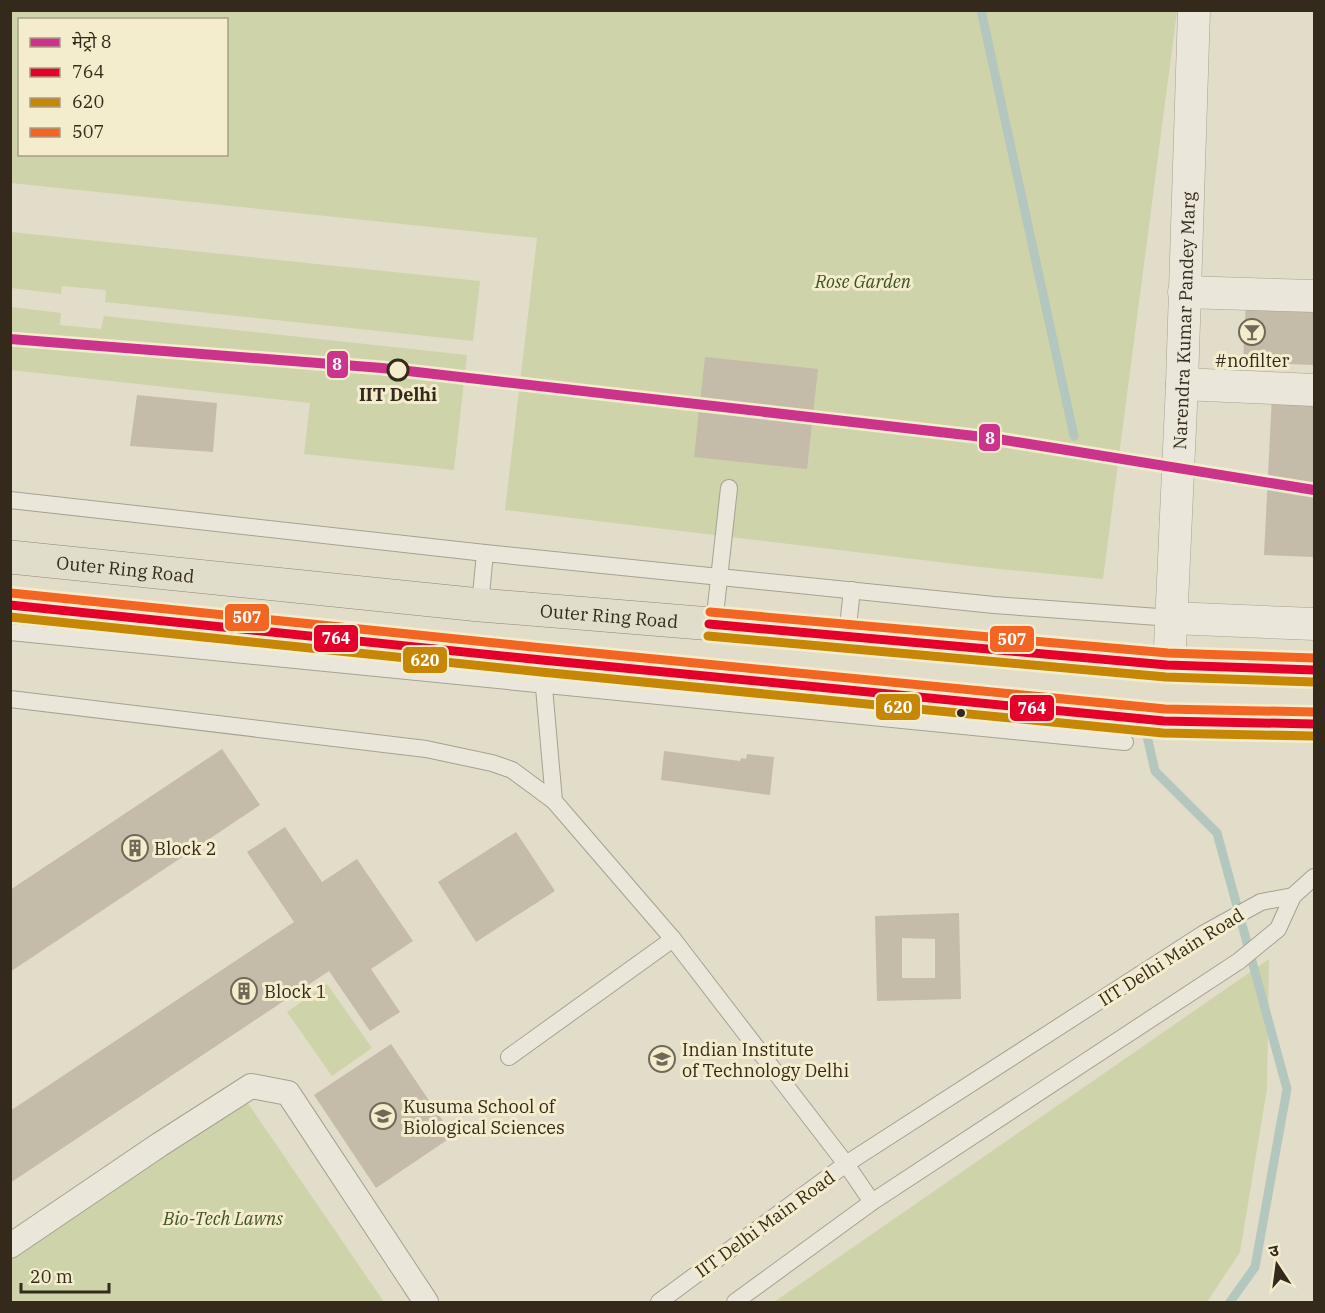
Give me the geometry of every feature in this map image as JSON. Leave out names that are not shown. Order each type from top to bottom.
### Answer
[{"type":"main road","name":"Outer Ring Road","points":[[10,557],[480,605],[847,635],[1167,665],[1314,670]]},
{"type":"main road","points":[[10,605],[543,673],[845,702],[1164,721],[1314,724]]},
{"type":"street","name":"Narendra Kumar Pandey Marg","points":[[1167,665],[1172,618],[1182,384],[1194,10]]},
{"type":"street","points":[[1184,292],[1314,296]]},
{"type":"street","points":[[1182,384],[1314,390]]},
{"type":"street","points":[[1172,618],[1314,624]]},
{"type":"street","points":[[10,1246],[251,1086],[288,1093],[426,1302]]},
{"type":"lane","points":[[714,624],[729,488]]},
{"type":"lane","points":[[10,500],[485,554],[994,605],[1172,618]]},
{"type":"lane","points":[[480,605],[485,554]]},
{"type":"lane","points":[[847,635],[852,590]]},
{"type":"lane","points":[[10,632],[543,673],[555,801]]},
{"type":"lane","points":[[10,699],[426,749],[492,763],[512,770],[555,801],[673,939],[846,1164],[872,1202]]},
{"type":"lane","points":[[845,702],[1125,742]]},
{"type":"lane","points":[[1293,896],[1314,877]]},
{"type":"lane","name":"IIT Delhi Main Road","points":[[659,1302],[846,1164],[1203,934],[1261,902],[1293,896]]},
{"type":"lane","name":"IIT Delhi Main Road","points":[[735,1302],[872,1202],[1240,959],[1278,929],[1293,896]]},
{"type":"lane","points":[[509,1057],[673,939]]},
{"type":"green space","name":"Rose Garden","points":[[11,11],[1177,11],[1103,579],[980,567],[505,510],[537,238],[11,183]]},
{"type":"green space","points":[[11,232],[480,281],[473,341],[105,302],[106,290],[62,286],[61,294],[11,288]]},
{"type":"green space","points":[[11,307],[61,313],[60,325],[101,329],[104,316],[467,355],[454,470],[304,454],[310,403],[11,370]]},
{"type":"green space","points":[[1269,959],[1267,1089],[1240,1252],[1207,1302],[774,1302]]},
{"type":"green space","points":[[327,984],[372,1048],[332,1076],[287,1012]]},
{"type":"green space","name":"Bio-Tech Lawns","points":[[245,1099],[384,1302],[11,1302],[11,1258]]},
{"type":"building","points":[[1246,300],[1314,303],[1314,365],[1243,362]]},
{"type":"building","points":[[705,357],[818,369],[807,469],[694,457]]},
{"type":"building","points":[[137,395],[217,403],[213,452],[130,446]]},
{"type":"building","points":[[1272,395],[1314,397],[1314,557],[1264,555]]},
{"type":"building","name":"Block 2","points":[[222,749],[260,805],[10,972],[10,890]]},
{"type":"building","points":[[664,751],[740,761],[741,758],[746,759],[747,754],[774,757],[770,795],[661,780]]},
{"type":"building","name":"Block 1","points":[[285,827],[322,882],[357,859],[413,941],[371,969],[400,1012],[370,1031],[329,971],[10,1183],[10,1111],[294,922],[247,852]]},
{"type":"building","points":[[516,832],[555,891],[476,942],[438,882]]},
{"type":"building","points":[[959,913],[961,999],[877,1001],[875,916]],"holes":[[[902,938],[935,939],[935,978],[902,978]]]},
{"type":"building","name":"Kusuma School of Biological Sciences","points":[[391,1044],[453,1136],[376,1188],[314,1095]]},
{"type":"waterway","points":[[981,10],[1074,436]]},
{"type":"waterway","points":[[1147,736],[1155,771],[1217,833],[1287,1089],[1255,1267],[1230,1302]]},
{"type":"metro line","name":"8","points":[[10,339],[382,368],[992,438],[1314,490]]},
{"type":"transit line","name":"507","points":[[11,593],[1165,709],[1314,712]]},
{"type":"transit line","name":"764","points":[[10,605],[1164,721],[1314,724]]},
{"type":"transit line","name":"507","points":[[710,612],[1168,653],[1314,658]]},
{"type":"transit line","name":"620","points":[[10,617],[1163,733],[1314,736]]},
{"type":"transit line","name":"764","points":[[709,624],[1167,665],[1314,670]]},
{"type":"transit line","name":"620","points":[[708,636],[1166,677],[1314,682]]},
{"type":"place","name":"#nofilter","points":[[1252,332]]},
{"type":"place","name":"IIT Delhi","points":[[398,370]]},
{"type":"place","name":"Block 2","points":[[135,848]]},
{"type":"place","name":"Block 1","points":[[244,991]]},
{"type":"place","name":"Indian Institute of Technology Delhi","points":[[662,1059]]},
{"type":"place","name":"Kusuma School of Biological Sciences","points":[[383,1116]]}]
